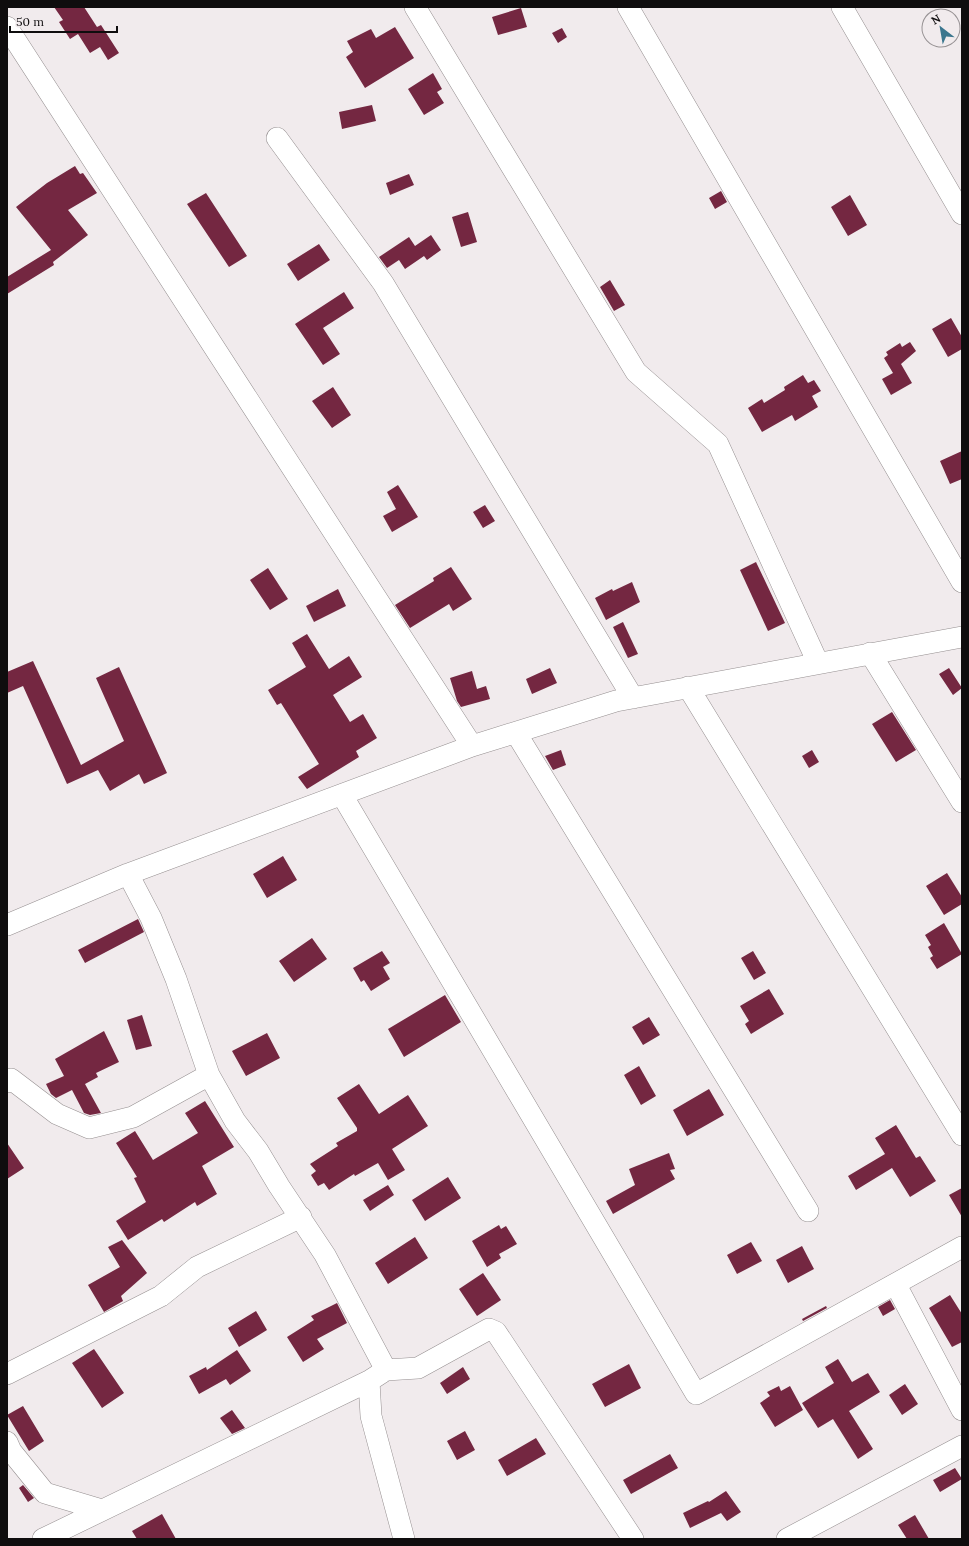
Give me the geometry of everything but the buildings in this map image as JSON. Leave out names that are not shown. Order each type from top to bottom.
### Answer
[{"type":"street","points":[[415,7],[636,372],[718,444],[818,663]]},
{"type":"street","points":[[628,7],[962,582]]},
{"type":"street","points":[[842,7],[962,214]]},
{"type":"street","points":[[7,27],[472,746]]},
{"type":"street","points":[[277,138],[383,283],[633,698]]},
{"type":"street","points":[[7,925],[128,874],[472,746],[616,701],[962,637]]},
{"type":"street","points":[[870,654],[962,802]]},
{"type":"street","points":[[688,687],[962,1135]]},
{"type":"street","points":[[516,733],[808,1211]]},
{"type":"street","points":[[342,795],[696,1394],[896,1285],[962,1247]]},
{"type":"street","points":[[128,874],[151,918],[171,966],[209,1075],[236,1121],[326,1255],[386,1370]]},
{"type":"street","points":[[8,1077],[56,1114],[89,1128],[133,1117],[209,1075]]},
{"type":"street","points":[[7,1374],[160,1296],[197,1267],[301,1217]]},
{"type":"street","points":[[896,1285],[962,1410]]},
{"type":"street","points":[[43,1539],[369,1380],[386,1370],[418,1368],[452,1351],[489,1329],[496,1332],[633,1539]]},
{"type":"street","points":[[369,1380],[371,1416],[404,1539]]},
{"type":"street","points":[[7,1442],[11,1451],[45,1493],[102,1510]]},
{"type":"street","points":[[787,1539],[962,1446]]}]
